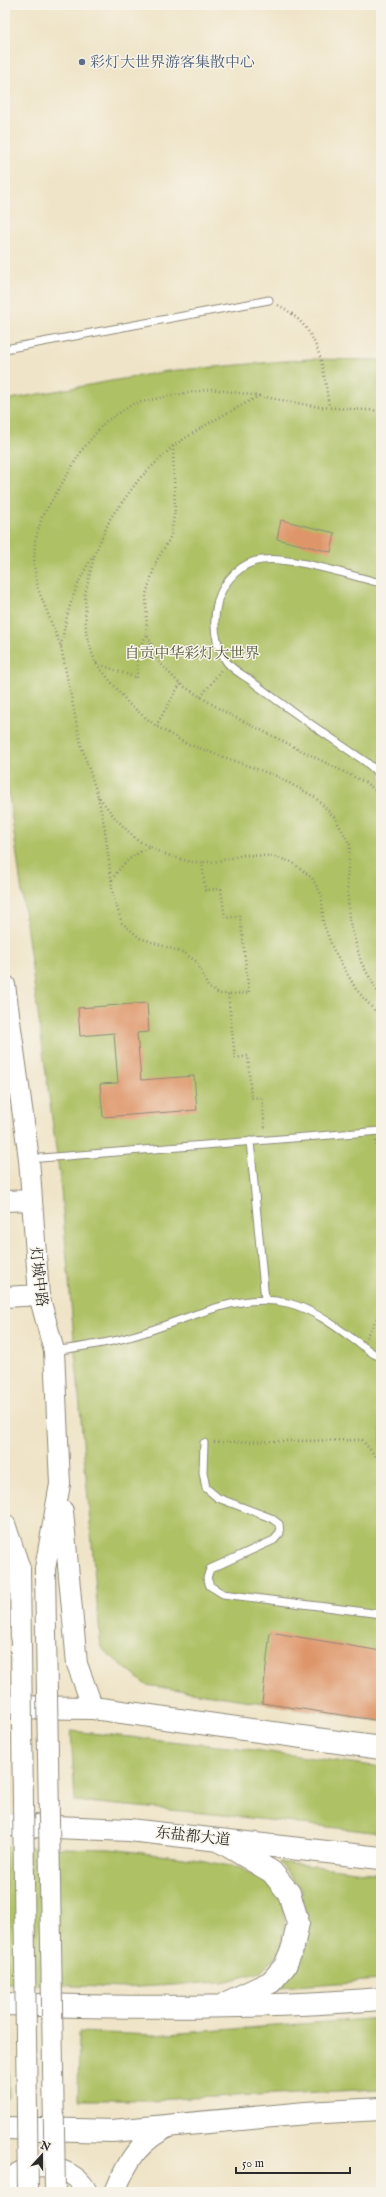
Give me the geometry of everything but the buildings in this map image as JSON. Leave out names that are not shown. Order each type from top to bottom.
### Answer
[{"type":"highway","points":[[5,1707],[93,1708],[381,1748]]},
{"type":"highway","name":"东盐都大道","points":[[5,1825],[129,1830],[215,1838],[381,1858]]},
{"type":"highway","points":[[215,1838],[272,1872],[289,1892],[298,1923],[294,1947],[285,1966],[271,1982],[218,2007]]},
{"type":"highway","points":[[5,2004],[118,2008],[218,2007],[323,2004],[381,1999]]},
{"type":"highway","points":[[5,2128],[112,2131],[306,2113],[381,2109]]},
{"type":"main road","name":"灯城中路","points":[[5,985],[29,1159],[39,1295],[54,1351],[60,1484],[46,1569],[55,2192]]},
{"type":"main road","points":[[5,1201],[32,1200]]},
{"type":"main road","points":[[5,1297],[39,1295]]},
{"type":"main road","points":[[60,1484],[77,1664],[93,1708]]},
{"type":"main road","points":[[5,1524],[20,1570],[28,2192]]},
{"type":"main road","points":[[115,2192],[125,2167],[139,2148],[154,2134],[172,2125]]},
{"type":"main road","points":[[5,2191],[18,2173],[44,2165],[74,2176],[87,2192]]},
{"type":"lane","points":[[5,350],[269,300]]},
{"type":"lane","points":[[381,583],[290,562],[263,560],[246,565],[231,576],[220,593],[214,616],[216,637],[227,662],[366,762],[381,775]]},
{"type":"lane","points":[[29,1159],[378,1132]]},
{"type":"lane","points":[[250,1141],[265,1300]]},
{"type":"lane","points":[[54,1351],[98,1345],[130,1337],[228,1304],[248,1300],[265,1300],[289,1303],[317,1315],[361,1346],[381,1357]]},
{"type":"lane","points":[[204,1443],[203,1472],[206,1488],[218,1498],[271,1518],[279,1524],[280,1533],[274,1540],[210,1569],[207,1578],[210,1586],[223,1594],[381,1614]]},
{"type":"path","points":[[269,300],[292,312],[315,340],[323,370],[329,407]]},
{"type":"path","points":[[202,862],[205,890],[221,889],[224,918],[240,916],[249,992],[219,994],[208,987],[197,962],[184,953],[140,938],[122,923],[113,895],[105,829],[98,796],[81,745],[61,647],[38,589],[34,565],[35,541],[42,518],[82,450],[105,422],[133,404],[212,390],[329,407],[381,411]]},
{"type":"path","points":[[61,647],[69,607],[79,578],[95,553],[111,517],[140,478],[173,446],[209,422],[259,396]]},
{"type":"path","points":[[95,553],[85,594],[86,633],[96,662],[129,704],[156,726],[185,743],[276,776],[315,797],[335,818],[350,845],[347,880],[349,919],[361,962],[381,998]]},
{"type":"path","points":[[96,662],[136,678],[138,652],[147,634]]},
{"type":"path","points":[[201,697],[227,662]]},
{"type":"path","points":[[156,726],[180,684]]},
{"type":"path","points":[[98,796],[116,819],[137,840],[161,853],[182,859],[202,862],[214,862],[244,855],[271,856],[292,862],[312,878],[322,896],[323,922],[333,949],[356,989],[381,1018]]},
{"type":"path","points":[[111,881],[120,867],[138,852],[151,847]]},
{"type":"path","points":[[228,994],[235,1058],[248,1056],[251,1098],[262,1098],[266,1140]]},
{"type":"path","points":[[378,1132],[379,1166]]},
{"type":"path","points":[[361,1346],[380,1313]]},
{"type":"path","points":[[204,1443],[362,1440],[381,1463]]},
{"type":"green space","name":"自贡中华彩灯大世界","points":[[309,359],[381,360],[381,1721],[146,1685],[101,1648],[60,1179],[5,766],[5,400],[167,371]]},
{"type":"green space","points":[[71,1731],[239,1748],[381,1767],[381,1833],[223,1815],[75,1801]]},
{"type":"green space","points":[[5,1847],[111,1849],[200,1860],[240,1868],[267,1882],[282,1902],[285,1925],[279,1952],[261,1972],[223,1982],[122,1988],[5,1983]]},
{"type":"green space","points":[[279,1862],[381,1874],[381,1980],[280,1987],[308,1924],[301,1890]]},
{"type":"green space","points":[[381,2018],[381,2089],[151,2100],[78,2100],[79,2032],[154,2035]]},
{"type":"green space","points":[[5,2033],[8,2033],[9,2098],[5,2098]]},
{"type":"place","name":"彩灯大世界游客集散中心","points":[[82,62]]}]
